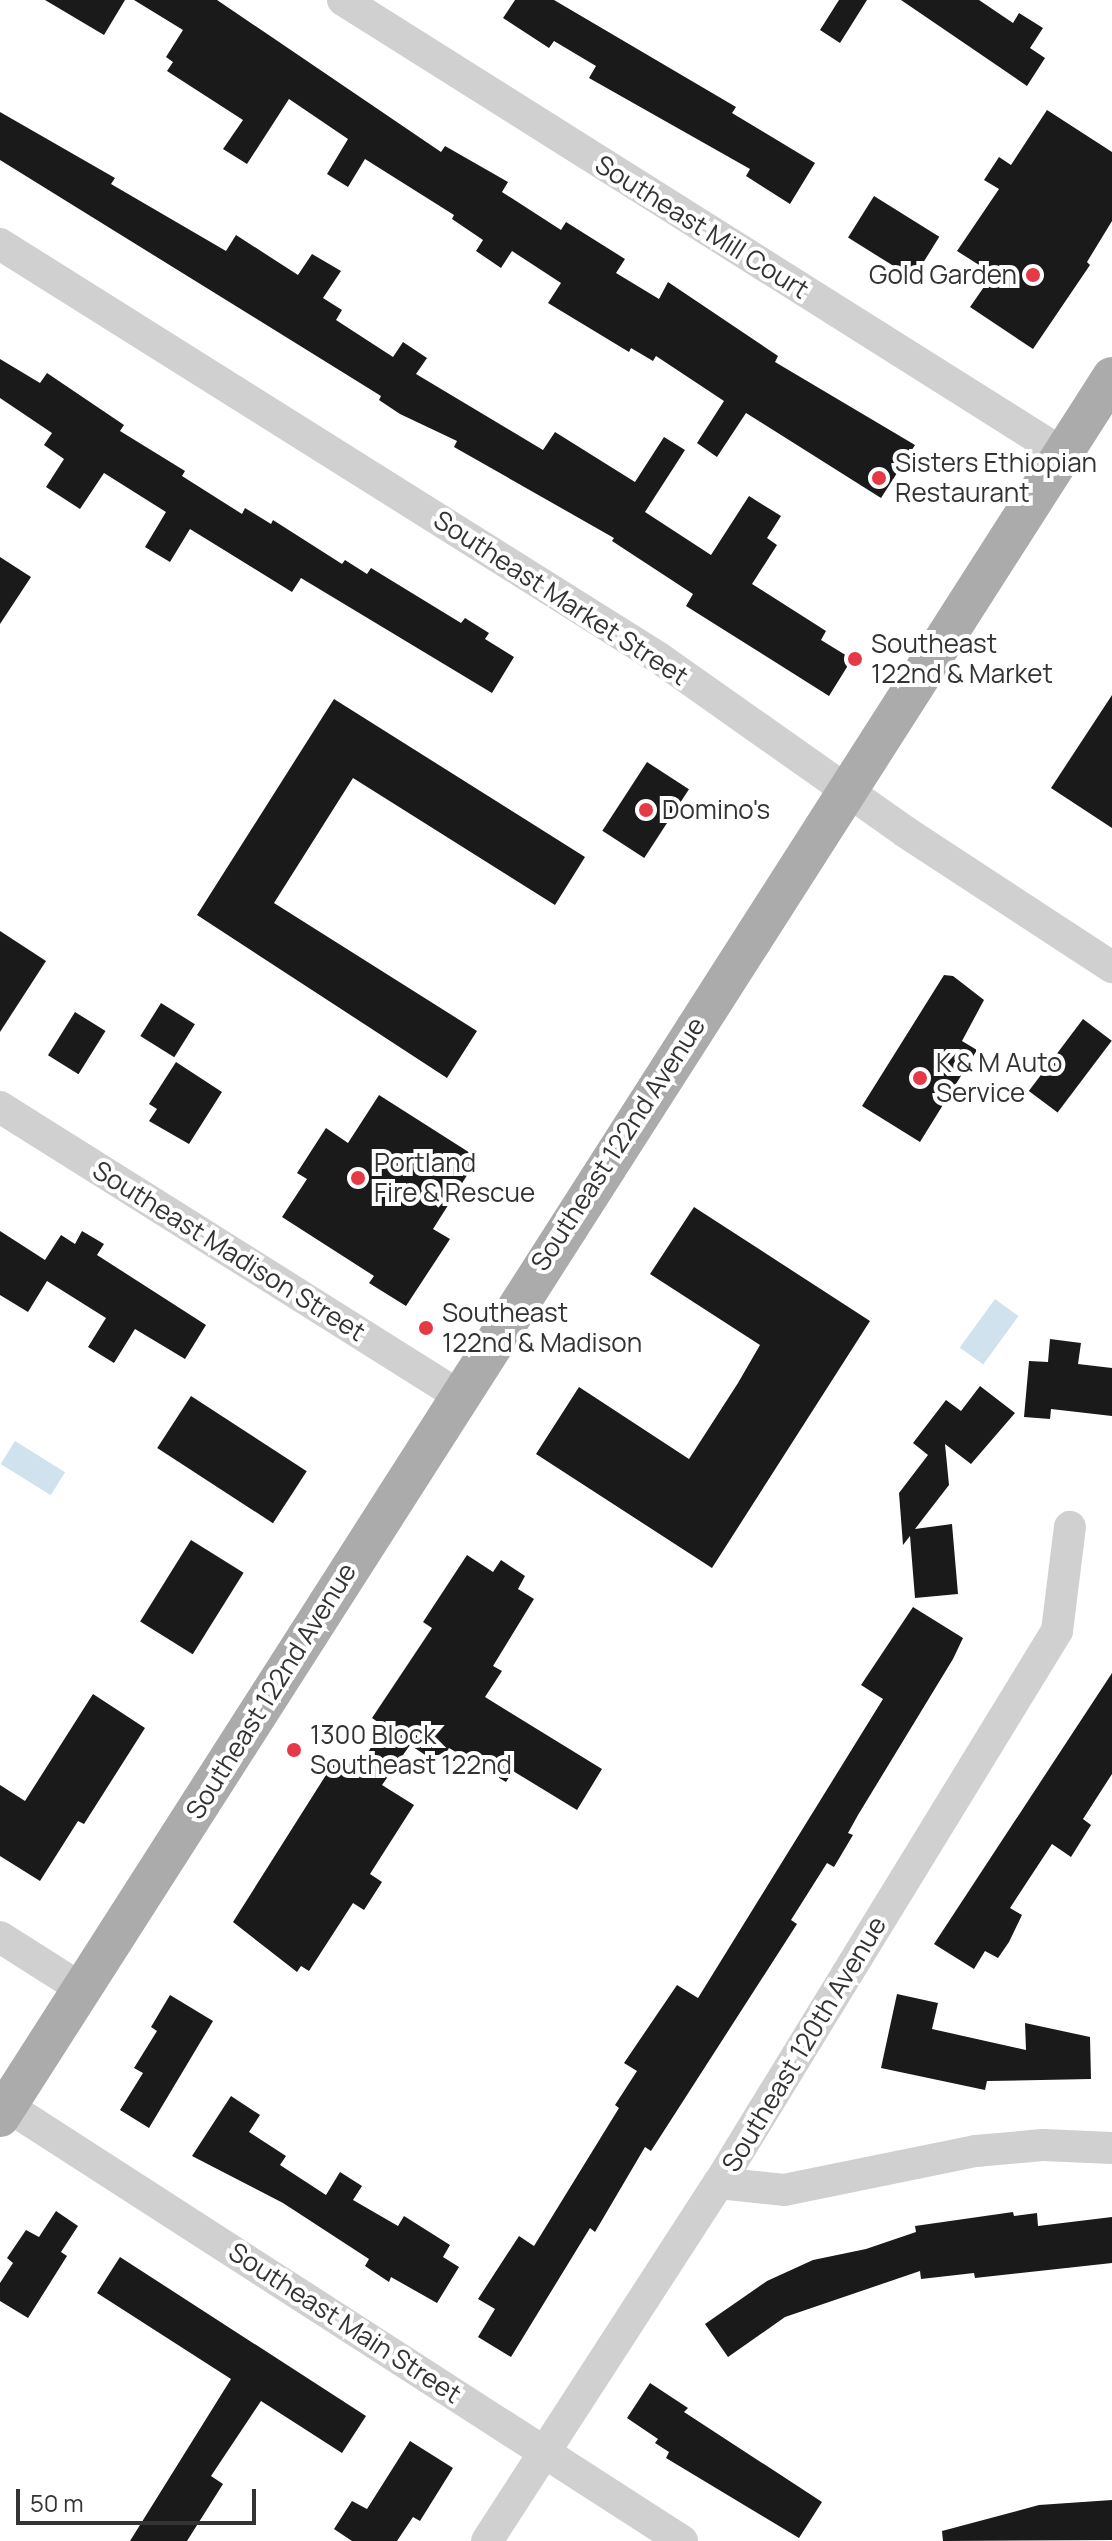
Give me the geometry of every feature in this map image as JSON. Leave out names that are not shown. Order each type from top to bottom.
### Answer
[{"type":"main road","name":"Southeast 122nd Avenue","points":[[4,2112],[458,1395],[1112,377]]},
{"type":"street","name":"Southeast Mill Court","points":[[343,0],[1062,453]]},
{"type":"street","name":"Southeast Market Street","points":[[0,244],[659,658],[1112,967]]},
{"type":"street","name":"Southeast Madison Street","points":[[0,1107],[458,1395]]},
{"type":"street","name":"Southeast 120th Avenue","points":[[487,2541],[719,2183],[1057,1631],[1070,1527]]},
{"type":"street","points":[[0,1937],[82,1989]]},
{"type":"street","name":"Southeast Main Street","points":[[4,2112],[682,2541]]},
{"type":"street","points":[[719,2183],[784,2190],[976,2151],[1043,2145],[1112,2148]]},
{"type":"water","points":[[995,1299],[1018,1316],[983,1365],[960,1348]]},
{"type":"water","points":[[15,1441],[65,1472],[51,1495],[1,1464]]},
{"type":"building","points":[[45,0],[125,0],[104,35]]},
{"type":"building","points":[[134,0],[217,0],[441,152],[445,146],[508,182],[502,192],[561,230],[566,222],[625,259],[616,273],[659,299],[668,282],[778,356],[775,362],[915,445],[881,498],[746,413],[717,457],[697,443],[724,401],[656,356],[653,361],[631,348],[629,352],[548,303],[561,283],[512,251],[501,268],[476,251],[483,240],[452,219],[454,215],[365,159],[348,187],[327,174],[348,139],[289,99],[247,164],[223,149],[243,120],[167,71],[173,62],[166,57],[183,30]]},
{"type":"building","points":[[515,0],[554,0],[736,107],[732,113],[815,163],[790,204],[746,176],[750,169],[589,78],[596,66],[554,41],[549,48],[503,18]]},
{"type":"building","points":[[839,0],[867,0],[840,43],[820,30]]},
{"type":"building","points":[[901,0],[979,0],[1013,23],[1019,13],[1043,28],[1030,48],[1045,58],[1027,86]]},
{"type":"building","points":[[1047,110],[1112,152],[1112,221],[1087,262],[1090,265],[1033,349],[970,307],[986,284],[980,280],[987,270],[957,251],[999,189],[984,180],[999,157],[1011,165]]},
{"type":"building","points":[[0,112],[115,178],[111,184],[226,251],[236,235],[298,275],[312,254],[341,271],[323,298],[342,310],[336,320],[393,357],[403,342],[427,358],[416,374],[543,450],[555,432],[635,482],[664,437],[685,450],[645,512],[711,555],[749,496],[781,516],[767,538],[777,545],[752,584],[826,631],[821,640],[852,659],[829,696],[686,606],[693,594],[612,541],[614,538],[454,447],[457,441],[400,414],[379,400],[381,396],[0,160]]},
{"type":"building","points":[[874,196],[939,237],[913,278],[848,238]]},
{"type":"building","points":[[0,359],[40,383],[47,373],[124,425],[120,431],[185,471],[182,476],[242,514],[245,508],[271,524],[273,520],[342,564],[345,560],[367,574],[371,568],[461,623],[465,618],[489,633],[485,639],[514,657],[492,693],[301,578],[292,592],[190,529],[170,562],[145,547],[166,512],[104,473],[80,509],[46,487],[64,459],[44,445],[52,433],[0,398]]},
{"type":"building","points":[[0,557],[31,577],[0,624]]},
{"type":"building","points":[[1112,695],[1112,828],[1051,788]]},
{"type":"building","points":[[334,699],[585,857],[555,905],[353,778],[274,903],[477,1031],[447,1078],[197,915]]},
{"type":"building","name":"Domino's","points":[[647,762],[689,789],[644,858],[602,831]]},
{"type":"building","points":[[0,931],[46,961],[0,1032]]},
{"type":"building","name":"K & M Auto Service","points":[[944,975],[953,976],[984,1000],[962,1041],[977,1050],[920,1142],[862,1106]]},
{"type":"building","points":[[161,1003],[195,1024],[174,1057],[140,1036]]},
{"type":"building","points":[[75,1012],[106,1031],[79,1074],[48,1055]]},
{"type":"building","points":[[1083,1019],[1112,1041],[1058,1113],[1029,1091]]},
{"type":"building","points":[[176,1062],[222,1092],[189,1144],[149,1121],[157,1109],[149,1104]]},
{"type":"building","points":[[379,1095],[478,1158],[433,1229],[450,1239],[406,1306],[369,1283],[374,1276],[282,1217],[307,1179],[297,1173],[326,1128],[348,1143]]},
{"type":"building","points":[[694,1207],[870,1321],[712,1568],[536,1454],[579,1387],[689,1459],[738,1383],[760,1345],[650,1274]]},
{"type":"building","points":[[0,1231],[45,1260],[61,1235],[75,1244],[82,1231],[104,1244],[97,1255],[206,1325],[185,1359],[135,1329],[114,1363],[88,1347],[106,1318],[47,1281],[28,1312],[0,1295]]},
{"type":"building","points":[[1050,1339],[1081,1343],[1078,1364],[1112,1368],[1112,1416],[1051,1409],[1050,1419],[1024,1417],[1029,1361],[1048,1362]]},
{"type":"building","points":[[980,1386],[1015,1413],[971,1464],[945,1444],[949,1485],[915,1529],[952,1524],[958,1594],[915,1598],[910,1536],[903,1545],[899,1493],[928,1455],[913,1443],[946,1400],[961,1411]]},
{"type":"building","points":[[191,1396],[307,1471],[273,1523],[157,1448]]},
{"type":"building","points":[[191,1540],[244,1573],[193,1654],[140,1621]]},
{"type":"building","points":[[467,1555],[493,1572],[501,1560],[525,1576],[518,1589],[534,1599],[493,1666],[502,1671],[485,1697],[602,1769],[577,1810],[513,1771],[506,1782],[449,1748],[439,1764],[410,1745],[382,1785],[414,1805],[370,1874],[382,1882],[364,1910],[353,1903],[309,1971],[301,1966],[297,1972],[233,1922],[338,1756],[357,1768],[385,1727],[372,1718],[432,1628],[423,1622]]},
{"type":"building","points":[[913,1607],[963,1638],[953,1659],[858,1815],[848,1833],[853,1835],[834,1867],[827,1863],[791,1920],[797,1924],[651,2151],[645,2147],[595,2232],[590,2228],[511,2357],[478,2337],[495,2309],[478,2299],[519,2236],[534,2246],[619,2108],[615,2105],[637,2071],[624,2063],[677,1985],[698,1998],[883,1699],[861,1685]]},
{"type":"building","points":[[1112,1673],[1112,1774],[1083,1819],[1091,1825],[1071,1857],[1052,1844],[1010,1908],[1022,1915],[1009,1942],[998,1958],[985,1951],[974,1969],[934,1944]]},
{"type":"building","points":[[93,1694],[145,1728],[84,1824],[78,1821],[40,1881],[0,1856],[0,1785],[25,1801]]},
{"type":"building","points":[[897,1994],[938,2003],[932,2029],[1026,2050],[1025,2023],[1090,2037],[1091,2079],[987,2081],[985,2090],[881,2068]]},
{"type":"building","points":[[170,1995],[213,2021],[149,2128],[120,2110],[143,2073],[134,2068],[157,2031],[151,2027]]},
{"type":"building","points":[[231,2096],[260,2115],[249,2132],[286,2156],[280,2165],[326,2195],[340,2172],[362,2186],[353,2200],[398,2226],[404,2216],[450,2245],[443,2257],[459,2267],[437,2303],[391,2277],[389,2282],[365,2266],[369,2259],[283,2203],[192,2156]]},
{"type":"building","points":[[56,2211],[78,2226],[61,2252],[67,2256],[28,2318],[0,2301],[0,2283],[13,2263],[7,2258],[26,2230],[39,2237]]},
{"type":"building","points":[[1013,2212],[1014,2216],[1037,2213],[1038,2226],[1112,2217],[1112,2263],[975,2278],[974,2273],[921,2279],[920,2271],[785,2317],[728,2357],[705,2324],[767,2281],[813,2260],[866,2249],[916,2232],[915,2226]]},
{"type":"building","points":[[120,2257],[366,2416],[342,2453],[261,2401],[211,2476],[223,2484],[187,2541],[130,2541],[231,2379],[97,2293]]},
{"type":"building","points":[[650,2383],[688,2408],[684,2412],[822,2502],[799,2538],[666,2458],[669,2452],[655,2443],[658,2439],[627,2418]]},
{"type":"building","points":[[410,2441],[453,2468],[420,2521],[413,2517],[397,2541],[352,2541],[334,2529],[352,2501],[367,2509]]},
{"type":"building","points":[[1112,2500],[1112,2540],[943,2541],[942,2531],[1039,2505]]},
{"type":"place","name":"Gold Garden","points":[[1033,275]]},
{"type":"place","name":"Sisters Ethiopian Restaurant","points":[[879,478]]},
{"type":"place","name":"Southeast 122nd & Market","points":[[855,659]]},
{"type":"place","name":"Domino's","points":[[646,810]]},
{"type":"place","name":"K & M Auto Service","points":[[920,1078]]},
{"type":"place","name":"Portland Fire & Rescue","points":[[358,1178]]},
{"type":"place","name":"Southeast 122nd & Madison","points":[[426,1328]]},
{"type":"place","name":"1300 Block Southeast 122nd","points":[[294,1750]]}]
